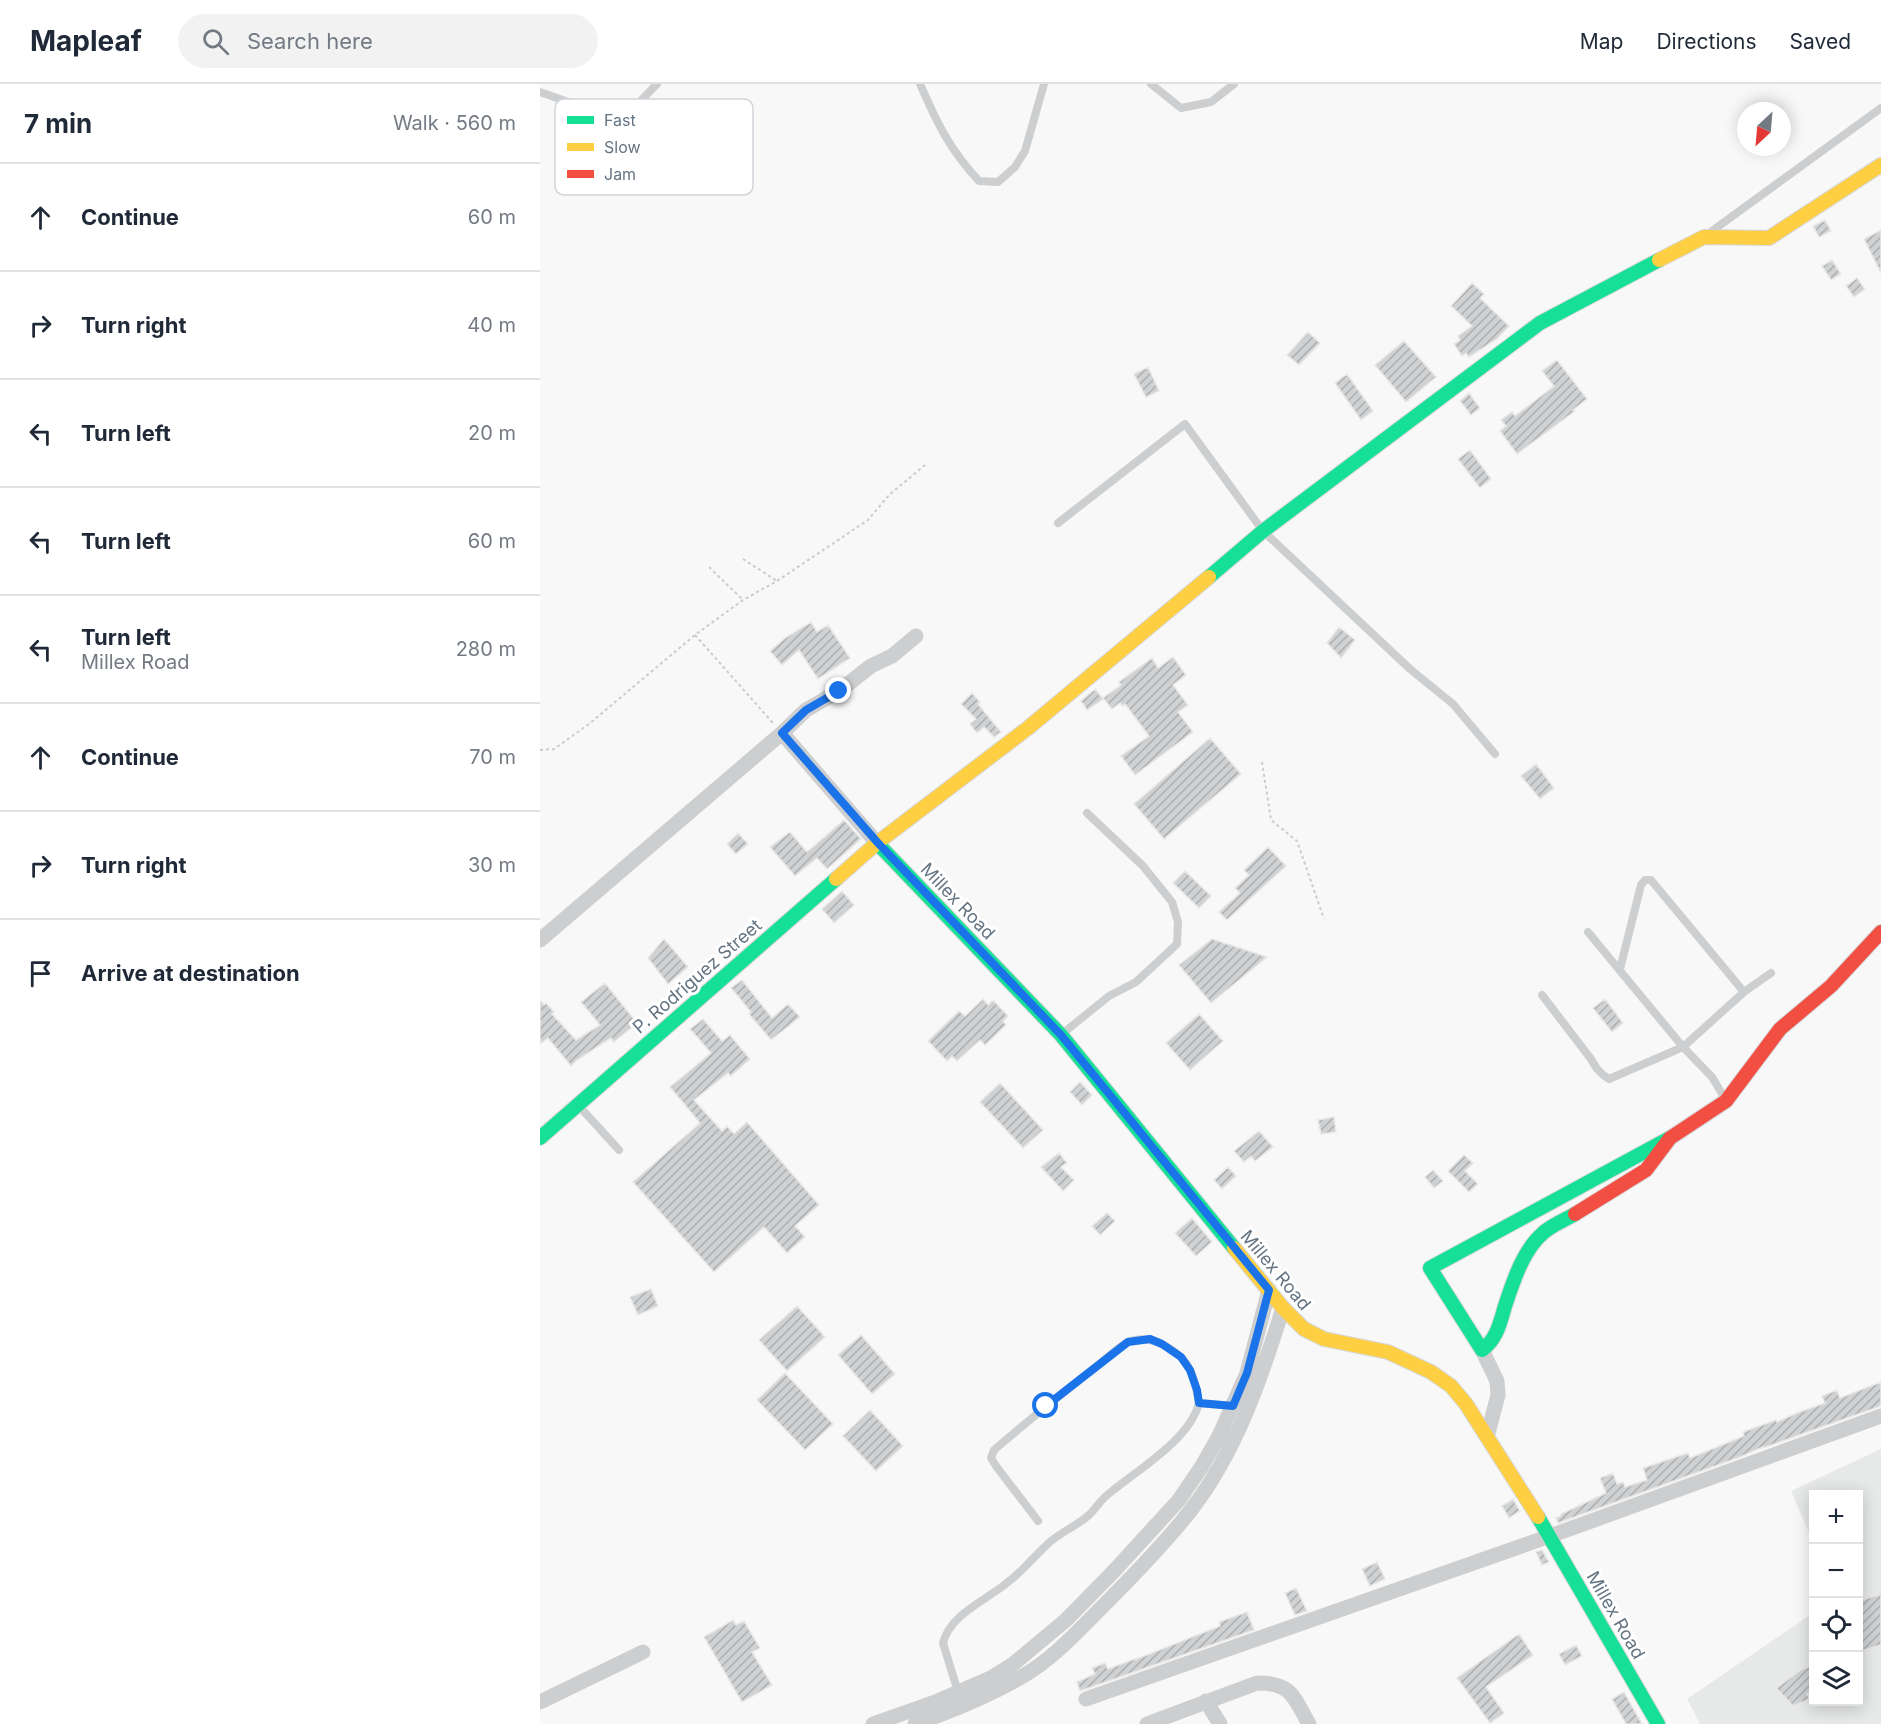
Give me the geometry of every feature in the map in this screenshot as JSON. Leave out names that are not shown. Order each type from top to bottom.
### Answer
[{"type":"street","points":[[1704,237],[1769,238],[1881,165]]},
{"type":"street","name":"P. Rodriguez Street","points":[[540,1138],[878,843],[1028,728],[1263,531],[1540,323],[1704,237]]},
{"type":"street","points":[[540,940],[806,710],[839,691],[871,666],[892,656],[916,636]]},
{"type":"street","points":[[782,733],[878,843]]},
{"type":"street","name":"Millex Road","points":[[878,843],[1061,1035],[1283,1308],[1304,1329],[1324,1340],[1388,1352],[1431,1372],[1451,1386],[1466,1404],[1524,1492],[1658,1724]]},
{"type":"street","points":[[1487,1437],[1498,1395],[1497,1381],[1482,1350],[1430,1268],[1670,1138],[1726,1101],[1780,1029],[1830,986],[1881,932]]},
{"type":"street","points":[[1482,1350],[1490,1344],[1496,1334],[1521,1265],[1532,1245],[1543,1233],[1646,1170],[1670,1138]]},
{"type":"street","points":[[873,1724],[938,1701],[991,1678],[1012,1665],[1066,1620],[1179,1500],[1202,1466],[1233,1406],[1247,1373],[1269,1290]]},
{"type":"street","points":[[915,1724],[981,1698],[1025,1675],[1079,1630],[1137,1571],[1191,1509],[1227,1451],[1252,1400],[1283,1308]]},
{"type":"street","points":[[1086,1700],[1881,1416]]},
{"type":"street","points":[[540,1702],[643,1652]]},
{"type":"street","points":[[1147,1724],[1257,1683],[1275,1683],[1291,1692],[1309,1724]]},
{"type":"street","points":[[1206,1701],[1220,1724]]},
{"type":"lane","points":[[642,99],[657,84]]},
{"type":"lane","points":[[920,84],[940,129],[962,163],[979,181],[998,182],[1015,167],[1025,151],[1044,84]]},
{"type":"lane","points":[[1151,84],[1181,108],[1211,102],[1234,84]]},
{"type":"lane","points":[[540,92],[560,99]]},
{"type":"lane","points":[[1704,237],[1881,108]]},
{"type":"lane","points":[[1058,523],[1185,424],[1263,531],[1410,669],[1453,704],[1495,754]]},
{"type":"lane","points":[[1061,1035],[1109,996],[1136,981],[1176,944],[1178,922],[1172,902],[1143,866],[1087,813]]},
{"type":"lane","points":[[1620,969],[1641,885],[1646,880],[1651,880],[1744,992]]},
{"type":"lane","points":[[1588,932],[1683,1047],[1712,1077],[1726,1101]]},
{"type":"lane","points":[[1542,995],[1596,1068],[1609,1079],[1683,1047],[1744,992],[1771,973]]},
{"type":"lane","points":[[578,1104],[619,1150]]},
{"type":"lane","points":[[958,1692],[943,1643],[945,1635],[953,1625],[1009,1582],[1052,1540],[1089,1514],[1099,1501],[1179,1438],[1196,1414],[1199,1403],[1197,1390],[1190,1370],[1181,1357],[1150,1339],[1128,1342],[994,1450],[991,1458],[1038,1521]]},
{"type":"lane","points":[[1199,1403],[1233,1406]]},
{"type":"path","points":[[540,750],[554,749],[589,724],[695,635],[743,600],[777,581],[868,520],[889,495],[925,465]]},
{"type":"path","points":[[743,559],[777,581]]},
{"type":"path","points":[[709,567],[743,600]]},
{"type":"path","points":[[695,635],[782,733]]},
{"type":"path","points":[[1262,762],[1271,820],[1297,841],[1324,919]]},
{"type":"shaded area","points":[[1881,1449],[1881,1724],[1700,1724],[1687,1699],[1809,1616],[1809,1706],[1863,1706],[1863,1490],[1809,1490],[1809,1533],[1791,1491]]},
{"type":"building","points":[[1825,220],[1831,231],[1819,237],[1813,226]]},
{"type":"building","points":[[1881,230],[1881,273],[1864,239]]},
{"type":"building","points":[[1832,260],[1841,274],[1831,280],[1822,266]]},
{"type":"building","points":[[1857,278],[1865,289],[1854,297],[1846,286]]},
{"type":"building","points":[[1472,283],[1484,294],[1480,298],[1509,326],[1497,339],[1469,357],[1466,353],[1462,356],[1454,344],[1460,340],[1458,336],[1472,326],[1451,306]]},
{"type":"building","points":[[1308,332],[1320,343],[1299,365],[1287,355]]},
{"type":"building","points":[[1404,341],[1436,377],[1406,402],[1375,365]]},
{"type":"building","points":[[1557,360],[1587,399],[1573,410],[1575,411],[1517,454],[1500,431],[1506,426],[1501,420],[1512,412],[1515,416],[1554,386],[1542,371]]},
{"type":"building","points":[[1148,367],[1159,391],[1146,397],[1134,374]]},
{"type":"building","points":[[1347,374],[1373,411],[1361,420],[1335,383]]},
{"type":"building","points":[[1469,393],[1480,408],[1471,415],[1460,401]]},
{"type":"building","points":[[1470,450],[1491,479],[1480,488],[1458,459]]},
{"type":"building","points":[[811,622],[817,632],[828,625],[850,658],[818,679],[799,650],[782,665],[770,651],[785,638]]},
{"type":"building","points":[[1339,627],[1355,640],[1341,658],[1327,643]]},
{"type":"building","points":[[1173,657],[1186,675],[1173,685],[1188,705],[1178,712],[1193,732],[1135,775],[1121,756],[1149,736],[1125,704],[1123,706],[1120,703],[1112,709],[1103,698],[1121,685],[1119,682],[1152,658],[1158,668]]},
{"type":"building","points":[[1095,689],[1103,699],[1087,710],[1081,701]]},
{"type":"building","points":[[972,693],[1001,732],[994,737],[984,727],[977,733],[970,724],[976,719],[961,704]]},
{"type":"building","points":[[1210,738],[1241,774],[1164,839],[1134,804]]},
{"type":"building","points":[[1536,764],[1554,788],[1540,799],[1521,776]]},
{"type":"building","points":[[844,820],[861,839],[827,869],[817,858],[795,876],[770,847],[790,832],[807,852]]},
{"type":"building","points":[[738,833],[748,844],[736,854],[727,844]]},
{"type":"building","points":[[1268,847],[1286,866],[1227,920],[1219,912],[1240,893],[1235,888],[1249,875],[1244,870]]},
{"type":"building","points":[[1185,871],[1211,896],[1199,908],[1173,883]]},
{"type":"building","points":[[842,891],[854,905],[834,923],[822,909]]},
{"type":"building","points":[[664,939],[688,967],[668,984],[648,958]]},
{"type":"building","points":[[1212,939],[1267,957],[1211,1003],[1179,965]]},
{"type":"building","points":[[742,980],[772,1018],[788,1004],[800,1017],[771,1040],[731,988]]},
{"type":"building","points":[[605,983],[637,1023],[614,1042],[611,1038],[571,1066],[548,1038],[540,1044],[540,1000],[544,1005],[546,1003],[554,1012],[552,1014],[576,1040],[600,1025],[581,1002]]},
{"type":"building","points":[[983,999],[988,1005],[993,1000],[1008,1016],[1003,1021],[1006,1025],[985,1045],[980,1040],[957,1061],[952,1056],[947,1061],[928,1041],[959,1011],[965,1016]]},
{"type":"building","points":[[1605,999],[1623,1023],[1612,1032],[1593,1008]]},
{"type":"building","points":[[1199,1014],[1223,1041],[1190,1070],[1166,1043]]},
{"type":"building","points":[[703,1019],[722,1041],[730,1035],[750,1059],[731,1076],[728,1073],[694,1100],[722,1131],[727,1126],[734,1134],[747,1122],[819,1205],[795,1226],[805,1237],[787,1253],[764,1227],[714,1272],[633,1182],[700,1123],[670,1087],[711,1053],[690,1029]]},
{"type":"building","points":[[1080,1082],[1092,1095],[1082,1105],[1070,1092]]},
{"type":"building","points":[[1000,1083],[1043,1130],[1023,1148],[980,1102]]},
{"type":"building","points":[[1334,1117],[1336,1132],[1321,1134],[1318,1120]]},
{"type":"building","points":[[1259,1131],[1273,1147],[1255,1161],[1251,1156],[1244,1162],[1234,1151]]},
{"type":"building","points":[[1059,1153],[1067,1163],[1061,1167],[1074,1180],[1063,1191],[1041,1167]]},
{"type":"building","points":[[1464,1155],[1473,1163],[1465,1171],[1478,1184],[1469,1192],[1448,1171]]},
{"type":"building","points":[[1228,1167],[1236,1176],[1222,1189],[1214,1180]]},
{"type":"building","points":[[1433,1170],[1443,1181],[1434,1188],[1425,1177]]},
{"type":"building","points":[[1107,1213],[1115,1221],[1100,1235],[1092,1226]]},
{"type":"building","points":[[1192,1218],[1212,1242],[1196,1256],[1175,1233]]},
{"type":"building","points":[[651,1289],[658,1306],[638,1315],[630,1297]]},
{"type":"building","points":[[797,1306],[825,1337],[787,1371],[759,1340]]},
{"type":"building","points":[[861,1335],[895,1374],[872,1394],[838,1355]]},
{"type":"building","points":[[785,1373],[833,1424],[805,1450],[757,1400]]},
{"type":"building","points":[[1881,1382],[1881,1406],[1558,1523],[1556,1518],[1561,1514],[1606,1493],[1600,1478],[1613,1473],[1617,1484],[1623,1482],[1625,1487],[1647,1480],[1643,1468],[1688,1453],[1690,1458],[1744,1436],[1743,1432],[1776,1420],[1777,1422],[1825,1403],[1822,1396],[1837,1390],[1840,1398]]},
{"type":"building","points":[[870,1410],[903,1446],[876,1471],[843,1436]]},
{"type":"building","points":[[1513,1499],[1520,1511],[1509,1518],[1502,1506]]},
{"type":"building","points":[[1542,1550],[1549,1562],[1542,1565],[1536,1552]]},
{"type":"building","points":[[1377,1562],[1385,1579],[1370,1586],[1362,1569]]},
{"type":"building","points":[[1296,1588],[1307,1611],[1295,1615],[1285,1593]]},
{"type":"building","points":[[1881,1594],[1881,1645],[1863,1650],[1863,1599]]},
{"type":"building","points":[[1247,1612],[1254,1630],[1080,1691],[1077,1682],[1095,1674],[1092,1668],[1105,1663],[1108,1669],[1137,1659],[1220,1626],[1219,1622]]},
{"type":"building","points":[[733,1620],[736,1625],[744,1621],[760,1648],[752,1652],[772,1685],[742,1702],[704,1637]]},
{"type":"building","points":[[1519,1634],[1533,1655],[1486,1687],[1504,1713],[1490,1723],[1457,1678]]},
{"type":"building","points":[[1576,1645],[1582,1656],[1565,1665],[1559,1654]]},
{"type":"building","points":[[1809,1667],[1809,1693],[1807,1694],[1809,1699],[1793,1706],[1776,1688],[1802,1669]]},
{"type":"building","points":[[1624,1692],[1642,1724],[1626,1724],[1612,1699]]},
{"type":"traffic: fast","points":[[1209,577],[1263,531],[1540,323],[1659,260]]},
{"type":"traffic: fast","points":[[877,843],[1061,1035],[1234,1248]]},
{"type":"traffic: fast","points":[[540,1138],[836,879]]},
{"type":"traffic: fast","points":[[1575,1214],[1547,1230],[1530,1248],[1515,1277],[1497,1330],[1482,1350],[1430,1268],[1670,1138]]},
{"type":"traffic: fast","points":[[1538,1517],[1658,1724]]},
{"type":"traffic: slow","points":[[1659,260],[1704,237],[1769,238],[1881,165]]},
{"type":"traffic: slow","points":[[836,879],[877,843],[1028,728],[1209,577]]},
{"type":"traffic: slow","points":[[1234,1248],[1283,1308],[1304,1329],[1324,1339],[1388,1352],[1431,1372],[1451,1386],[1466,1404],[1538,1517]]},
{"type":"traffic: jam","points":[[1575,1214],[1646,1170],[1670,1138],[1726,1101],[1780,1029],[1831,986],[1881,932]]},
{"type":"route","points":[[839,691],[806,710],[782,733],[878,843],[1061,1035],[1269,1290],[1247,1373],[1233,1406],[1199,1403],[1190,1370],[1181,1357],[1150,1339],[1128,1342],[1046,1406]]}]
